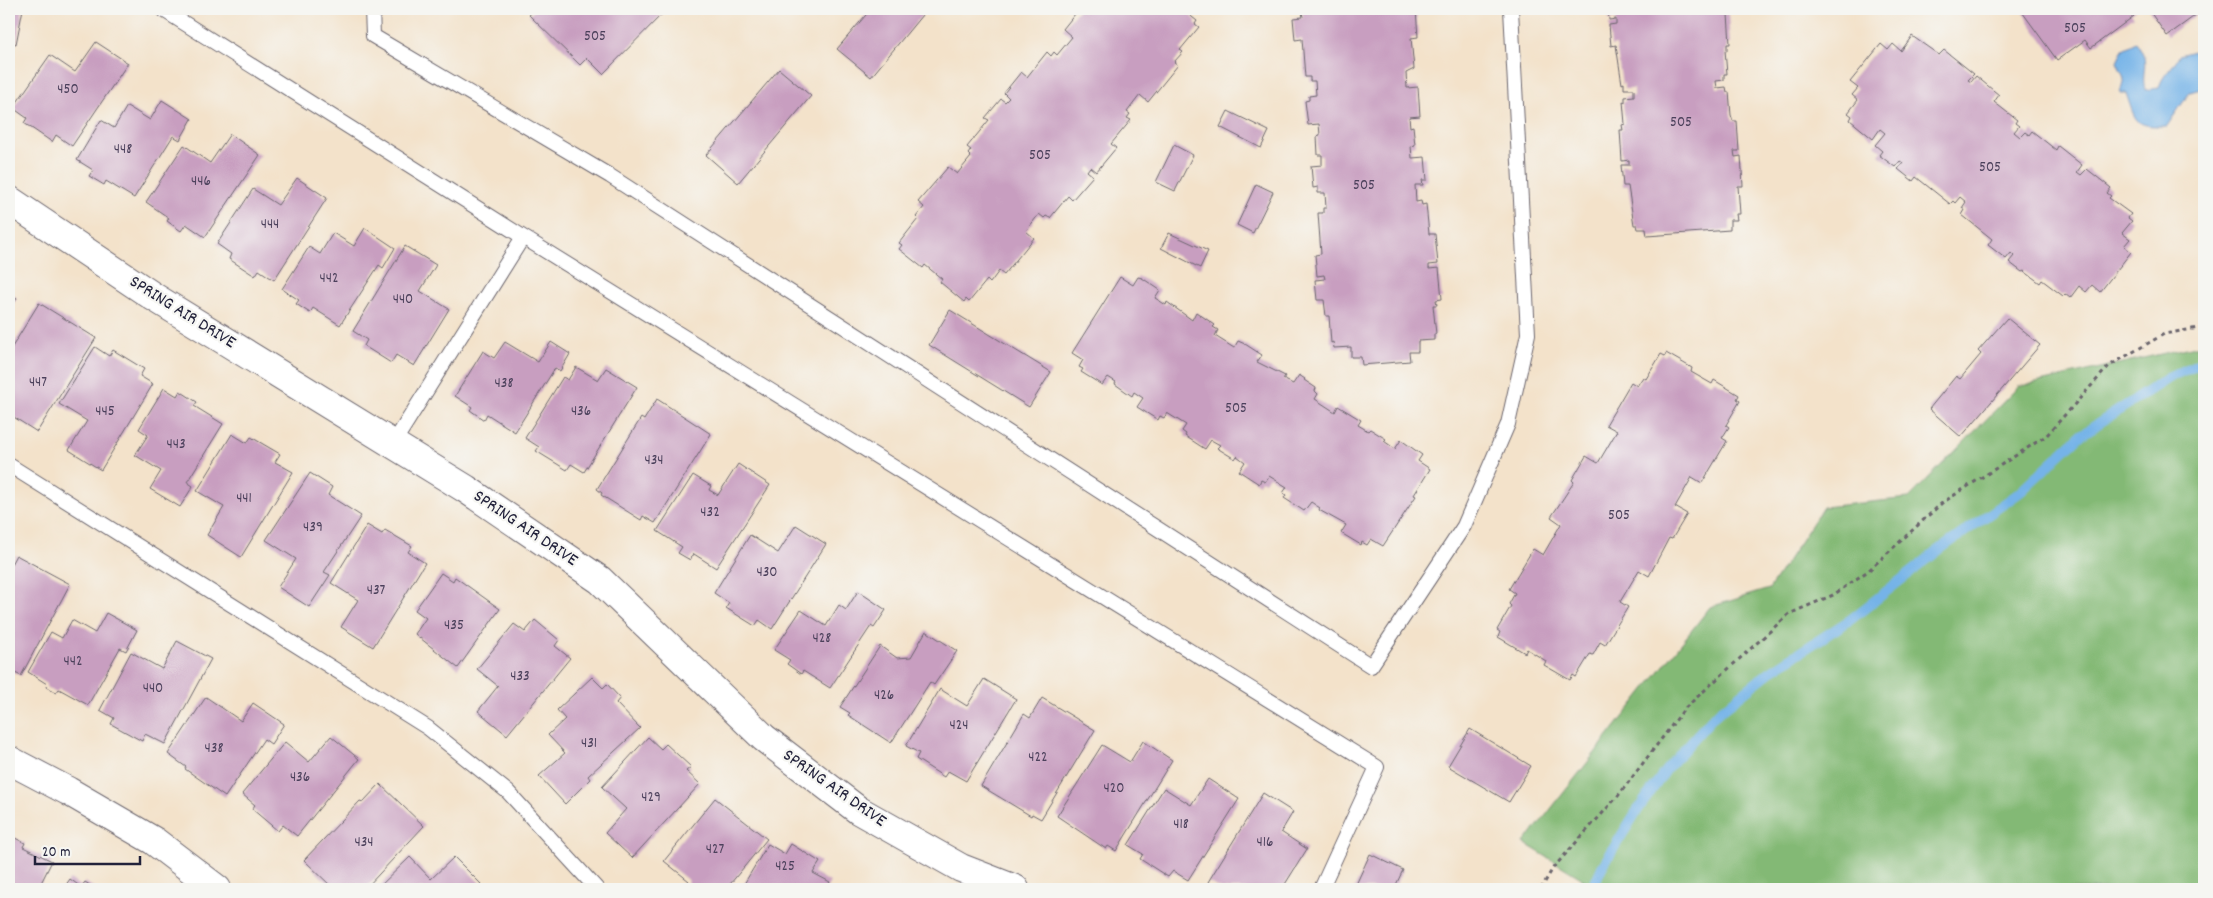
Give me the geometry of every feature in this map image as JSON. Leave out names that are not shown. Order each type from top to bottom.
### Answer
[{"type":"street","name":"SPRING AIR DRIVE","points":[[9,200],[154,297],[466,489],[600,580],[764,738],[858,810],[961,868],[1015,889]]},
{"type":"street","points":[[9,760],[68,791],[154,841],[217,889]]},
{"type":"lane","points":[[162,9],[523,237],[1377,768],[1321,889]]},
{"type":"lane","points":[[372,9],[373,36],[617,180],[1371,666],[1464,526],[1508,424],[1528,334],[1511,9]]},
{"type":"lane","points":[[393,444],[523,237]]},
{"type":"lane","points":[[9,464],[428,728],[508,792],[597,889]]},
{"type":"path","points":[[1541,889],[1553,868],[1618,796],[1686,708],[1789,614],[1833,595],[1868,571],[1942,503],[2046,436],[2109,366],[2164,334],[2204,327]]},
{"type":"green space","points":[[2204,344],[2204,889],[1599,889],[1524,843],[1710,607],[1769,589],[1823,507],[1909,498],[2018,387]]},
{"type":"water","points":[[2136,42],[2141,49],[2145,61],[2145,90],[2159,88],[2179,55],[2194,51],[2204,55],[2204,88],[2190,92],[2167,126],[2148,125],[2138,121],[2132,111],[2126,93],[2120,93],[2124,78],[2117,62],[2123,49]]},
{"type":"building","points":[[9,9],[23,9],[16,44],[9,42]]},
{"type":"building","points":[[536,9],[667,9],[603,74],[587,58],[580,65],[529,15]]},
{"type":"building","points":[[871,9],[927,9],[871,77],[837,49]]},
{"type":"building","points":[[1079,9],[1182,9],[1197,21],[1195,24],[1199,27],[1180,50],[1183,52],[1174,62],[1178,65],[1148,102],[1140,95],[1127,112],[1130,114],[1127,118],[1131,120],[1111,144],[1116,148],[1096,172],[1090,167],[1087,171],[1093,176],[1072,200],[1068,196],[1050,218],[1046,216],[1044,218],[1039,214],[1026,231],[1034,238],[1004,275],[999,271],[990,283],[987,280],[969,302],[966,299],[964,302],[940,282],[942,279],[925,265],[923,268],[899,249],[902,245],[899,243],[918,219],[916,217],[924,207],[918,202],[948,167],[957,174],[971,157],[968,154],[971,150],[967,147],[989,120],[985,118],[1001,99],[1005,102],[1009,98],[1004,93],[1021,72],[1027,77],[1047,52],[1051,56],[1054,52],[1057,55],[1072,37],[1063,29]]},
{"type":"building","points":[[1295,9],[1416,9],[1418,37],[1411,38],[1414,69],[1406,73],[1407,88],[1418,87],[1420,116],[1409,117],[1410,127],[1413,126],[1415,145],[1411,146],[1412,158],[1425,157],[1427,180],[1422,180],[1423,185],[1415,185],[1416,202],[1421,201],[1422,205],[1426,204],[1429,234],[1435,234],[1438,264],[1429,265],[1429,269],[1439,268],[1442,299],[1436,300],[1437,305],[1433,305],[1436,334],[1434,334],[1434,340],[1418,341],[1418,352],[1409,352],[1410,361],[1362,365],[1361,357],[1351,357],[1351,347],[1334,348],[1333,342],[1331,343],[1329,316],[1326,316],[1324,300],[1317,300],[1315,280],[1325,279],[1324,275],[1317,276],[1315,255],[1321,254],[1318,213],[1323,213],[1323,208],[1326,208],[1325,193],[1318,193],[1318,187],[1313,188],[1311,166],[1322,165],[1322,155],[1318,155],[1317,136],[1320,135],[1319,124],[1308,125],[1305,101],[1309,100],[1309,96],[1316,95],[1315,81],[1310,81],[1310,77],[1305,77],[1302,39],[1295,40],[1293,18],[1303,17],[1302,12],[1295,12]]},
{"type":"building","points":[[1608,9],[1727,9],[1723,11],[1723,14],[1728,14],[1730,44],[1727,44],[1727,51],[1725,50],[1727,74],[1724,74],[1724,80],[1716,81],[1717,88],[1726,87],[1727,92],[1729,92],[1731,115],[1733,121],[1737,121],[1739,151],[1734,151],[1735,157],[1741,156],[1743,186],[1738,186],[1740,214],[1736,214],[1737,220],[1730,220],[1730,230],[1647,236],[1646,229],[1638,229],[1637,225],[1634,225],[1628,186],[1623,186],[1621,165],[1629,165],[1629,160],[1622,161],[1620,130],[1623,130],[1622,125],[1625,124],[1623,101],[1625,102],[1625,97],[1634,96],[1634,89],[1624,89],[1624,83],[1622,84],[1616,45],[1611,46],[1609,25],[1616,24],[1616,19],[1609,20]]},
{"type":"building","points":[[2020,9],[2137,9],[2131,13],[2134,16],[2091,48],[2085,40],[2057,60]]},
{"type":"building","points":[[2148,9],[2204,9],[2167,36]]},
{"type":"building","points":[[1912,36],[1939,55],[1944,50],[1974,74],[1968,80],[1971,82],[1976,76],[1999,95],[1994,102],[2017,120],[2015,123],[2019,126],[2014,132],[2020,137],[2025,132],[2029,135],[2032,131],[2056,150],[2058,146],[2082,165],[2077,172],[2081,175],[2087,169],[2111,188],[2107,193],[2111,196],[2109,198],[2131,214],[2128,218],[2132,221],[2122,233],[2130,239],[2124,246],[2131,252],[2100,292],[2092,285],[2086,292],[2079,286],[2070,298],[2065,294],[2063,296],[2042,280],[2040,283],[2024,271],[2022,272],[2009,262],[2014,256],[2011,253],[2006,259],[1988,245],[1992,239],[1962,215],[1965,210],[1962,208],[1966,202],[1960,197],[1955,203],[1953,201],[1950,204],[1916,177],[1913,181],[1898,169],[1903,163],[1900,161],[1895,167],[1879,155],[1882,151],[1875,145],[1885,133],[1880,129],[1873,139],[1850,120],[1852,116],[1848,113],[1858,100],[1852,95],[1858,88],[1850,82],[1881,44],[1888,50],[1893,44],[1901,51]]},
{"type":"building","points":[[96,42],[128,63],[72,146],[56,135],[52,142],[24,123],[27,118],[13,108],[50,55],[75,72]]},
{"type":"building","points":[[779,69],[811,96],[738,183],[706,155]]},
{"type":"building","points":[[162,100],[192,119],[180,140],[173,136],[134,198],[106,181],[104,185],[89,176],[93,170],[77,160],[101,120],[114,128],[127,106],[150,120]]},
{"type":"building","points":[[1228,111],[1269,131],[1261,148],[1220,127]]},
{"type":"building","points":[[230,134],[260,155],[205,237],[186,224],[181,231],[167,221],[169,218],[146,202],[184,145],[210,163]]},
{"type":"building","points":[[1174,145],[1193,155],[1175,191],[1156,182]]},
{"type":"building","points":[[297,178],[327,198],[274,280],[259,270],[255,276],[229,259],[231,254],[217,244],[253,189],[278,205]]},
{"type":"building","points":[[1256,184],[1273,192],[1253,233],[1237,225]]},
{"type":"building","points":[[365,228],[395,248],[383,268],[379,265],[340,325],[313,308],[310,313],[296,304],[299,300],[282,289],[309,247],[320,254],[333,233],[354,246]]},
{"type":"building","points":[[1169,233],[1208,251],[1200,268],[1161,248]]},
{"type":"building","points":[[405,246],[436,265],[420,291],[449,309],[414,366],[396,355],[391,363],[364,346],[367,340],[353,331]]},
{"type":"building","points":[[1120,277],[1133,285],[1138,277],[1142,278],[1160,290],[1155,298],[1166,305],[1167,302],[1192,320],[1196,312],[1215,325],[1213,327],[1218,330],[1215,336],[1234,348],[1238,341],[1245,344],[1262,355],[1257,362],[1285,376],[1283,379],[1293,384],[1299,375],[1305,379],[1316,388],[1315,391],[1318,394],[1315,399],[1335,412],[1338,406],[1361,420],[1358,425],[1368,431],[1370,429],[1386,439],[1384,441],[1395,449],[1401,440],[1422,455],[1418,461],[1430,469],[1414,495],[1416,496],[1383,546],[1371,539],[1367,545],[1362,542],[1361,545],[1341,533],[1346,525],[1319,510],[1320,508],[1311,502],[1304,511],[1284,498],[1286,495],[1283,493],[1287,487],[1269,476],[1265,482],[1261,480],[1259,484],[1239,471],[1245,462],[1237,456],[1235,459],[1217,448],[1220,445],[1211,440],[1205,449],[1185,436],[1186,434],[1182,431],[1186,425],[1167,413],[1164,418],[1160,416],[1158,420],[1137,407],[1143,398],[1134,392],[1132,396],[1108,377],[1102,385],[1081,372],[1083,369],[1079,367],[1083,360],[1072,353]]},
{"type":"building","points":[[9,293],[17,298],[9,311]]},
{"type":"building","points":[[39,303],[96,338],[37,432],[9,414],[9,352]]},
{"type":"building","points":[[950,310],[1051,372],[1029,407],[929,345]]},
{"type":"building","points":[[2007,318],[2040,345],[1961,437],[1929,409],[1956,376],[1960,379],[1981,354],[1978,351]]},
{"type":"building","points":[[505,342],[538,362],[551,342],[570,354],[560,371],[555,368],[515,432],[487,414],[484,420],[470,410],[472,407],[455,396],[483,351],[494,358]]},
{"type":"building","points":[[95,347],[109,356],[113,350],[144,369],[140,376],[153,384],[101,470],[69,450],[87,421],[59,404]]},
{"type":"building","points":[[1666,353],[1692,368],[1691,372],[1712,384],[1714,380],[1739,395],[1737,399],[1740,401],[1726,425],[1729,427],[1722,438],[1727,441],[1702,483],[1692,477],[1675,507],[1687,514],[1672,539],[1669,538],[1649,576],[1639,570],[1620,602],[1628,607],[1605,645],[1600,642],[1593,655],[1590,654],[1576,677],[1573,675],[1570,680],[1544,665],[1546,661],[1527,649],[1525,653],[1498,637],[1500,632],[1497,630],[1511,606],[1509,604],[1515,593],[1509,589],[1533,549],[1543,555],[1561,524],[1551,517],[1574,482],[1572,480],[1586,456],[1598,463],[1617,431],[1606,425],[1631,382],[1637,386],[1643,377],[1646,379],[1661,354],[1665,356]]},
{"type":"building","points":[[576,367],[598,380],[606,368],[637,387],[584,472],[571,464],[567,470],[536,451],[539,447],[525,438],[563,377],[568,380]]},
{"type":"building","points":[[164,388],[177,396],[180,391],[197,402],[194,406],[223,424],[187,482],[193,486],[180,507],[150,489],[161,471],[135,455],[148,435],[139,429]]},
{"type":"building","points":[[657,399],[711,434],[655,523],[643,516],[641,520],[601,495],[602,493],[597,489],[641,418],[644,420]]},
{"type":"building","points":[[232,434],[247,443],[251,437],[280,454],[275,462],[293,472],[241,557],[207,535],[224,507],[197,491]]},
{"type":"building","points":[[738,464],[770,485],[716,568],[694,554],[690,560],[678,553],[682,547],[657,531],[693,475],[711,486],[709,490],[718,495]]},
{"type":"building","points":[[310,473],[332,487],[328,495],[361,516],[324,572],[330,575],[309,607],[278,587],[296,559],[266,540]]},
{"type":"building","points":[[367,525],[382,534],[385,530],[412,546],[408,552],[425,563],[373,647],[341,627],[358,600],[331,583]]},
{"type":"building","points":[[796,525],[826,544],[772,629],[759,620],[755,626],[726,608],[729,603],[714,593],[750,535],[778,553]]},
{"type":"building","points":[[16,555],[70,584],[21,676],[9,670],[9,568]]},
{"type":"building","points":[[441,573],[453,581],[455,577],[500,609],[458,668],[415,634],[426,618],[415,610]]},
{"type":"building","points":[[858,591],[886,610],[874,628],[871,626],[830,688],[803,671],[801,674],[787,664],[790,660],[774,650],[801,610],[826,626],[839,605],[846,610]]},
{"type":"building","points":[[106,613],[137,630],[126,651],[120,648],[88,705],[59,689],[56,693],[46,687],[47,684],[28,672],[51,632],[62,638],[72,620],[95,633]]},
{"type":"building","points":[[535,620],[559,640],[555,646],[570,658],[507,735],[478,711],[498,686],[477,669],[514,624],[525,632]]},
{"type":"building","points":[[926,631],[957,651],[934,685],[930,682],[891,743],[848,715],[850,713],[840,707],[880,646],[897,658],[911,657]]},
{"type":"building","points":[[177,641],[211,659],[165,744],[145,734],[142,741],[111,724],[114,718],[100,710],[131,652],[162,669]]},
{"type":"building","points":[[592,677],[603,688],[607,684],[620,698],[616,703],[640,728],[588,776],[590,779],[565,804],[539,776],[565,753],[548,735],[565,719],[557,710]]},
{"type":"building","points":[[984,679],[1016,699],[966,781],[948,771],[944,777],[916,759],[919,753],[906,746],[940,689],[967,706]]},
{"type":"building","points":[[206,697],[241,721],[253,703],[284,724],[271,744],[264,739],[225,797],[185,769],[186,767],[168,754]]},
{"type":"building","points":[[1042,698],[1095,730],[1041,819],[1032,814],[1031,816],[981,786],[1024,714],[1030,718]]},
{"type":"building","points":[[1470,729],[1531,766],[1509,802],[1448,766]]},
{"type":"building","points":[[331,736],[359,759],[297,836],[283,825],[278,831],[252,809],[255,805],[242,794],[285,742],[309,762]]},
{"type":"building","points":[[648,737],[661,749],[666,744],[691,767],[686,771],[700,784],[632,858],[605,833],[626,809],[602,787]]},
{"type":"building","points":[[1143,741],[1172,760],[1116,851],[1108,846],[1106,849],[1057,816],[1102,745],[1130,762]]},
{"type":"building","points":[[1208,779],[1239,799],[1188,880],[1173,871],[1168,877],[1140,859],[1143,854],[1128,845],[1164,788],[1191,805]]},
{"type":"building","points":[[380,784],[424,826],[365,889],[334,889],[304,860],[360,801],[363,802]]},
{"type":"building","points":[[1263,793],[1293,812],[1281,832],[1307,849],[1282,889],[1220,889],[1208,882]]},
{"type":"building","points":[[715,798],[767,839],[726,889],[683,889],[689,881],[664,861]]},
{"type":"building","points":[[9,835],[25,843],[23,847],[52,861],[38,889],[9,889]]},
{"type":"building","points":[[768,844],[785,854],[791,844],[820,862],[813,873],[830,882],[826,889],[741,889]]},
{"type":"building","points":[[1370,854],[1403,870],[1394,889],[1354,889]]},
{"type":"building","points":[[410,857],[431,879],[454,857],[481,884],[476,889],[377,889]]},
{"type":"building","points":[[70,879],[81,887],[85,882],[96,889],[63,889]]},
{"type":"waterway","points":[[1592,889],[1602,867],[1635,814],[1666,770],[1714,716],[1771,671],[1850,620],[1939,550],[2019,493],[2081,435],[2168,378],[2204,361]]}]
